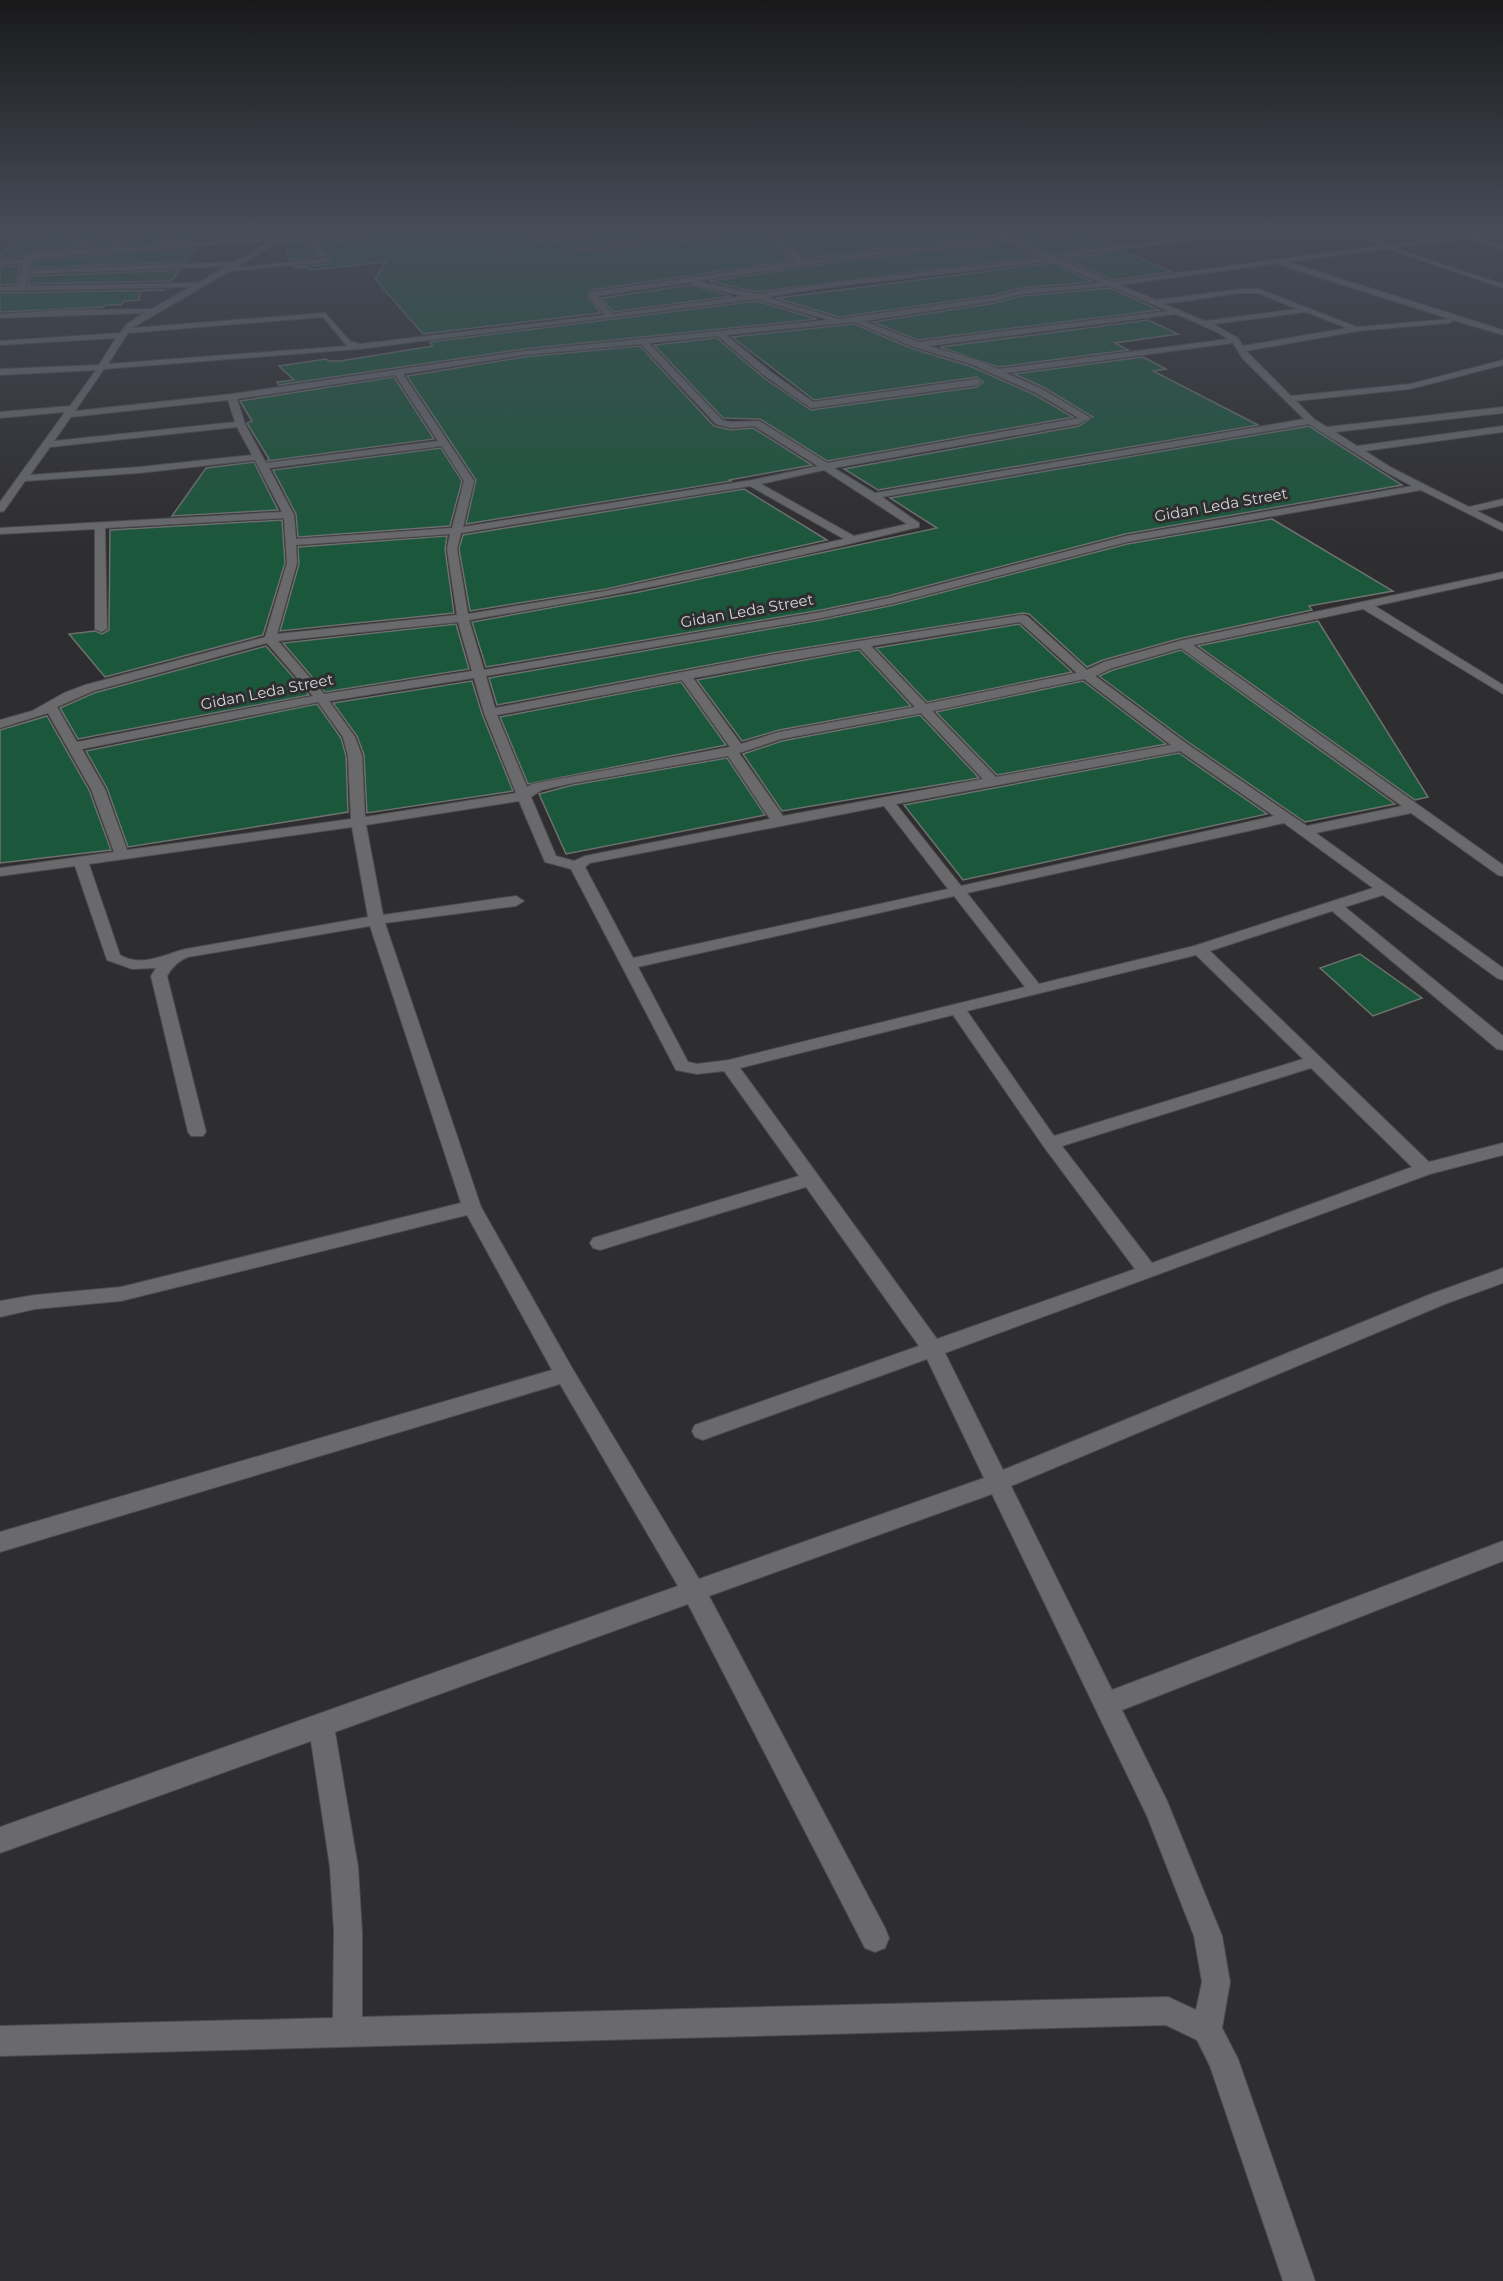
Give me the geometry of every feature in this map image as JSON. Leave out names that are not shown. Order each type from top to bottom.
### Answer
[{"type":"street","points":[[0,343],[106,334]]},
{"type":"street","points":[[0,509],[123,334]]},
{"type":"street","points":[[340,334],[347,343],[359,347]]},
{"type":"street","points":[[0,372],[101,367],[359,347],[456,334]]},
{"type":"street","points":[[478,334],[484,340]]},
{"type":"street","points":[[0,415],[68,412],[232,397],[500,356],[726,334]]},
{"type":"street","points":[[291,542],[456,531],[752,483],[825,466],[1078,422],[1086,418],[1039,391],[974,362],[891,334]]},
{"type":"street","points":[[917,345],[1000,334]]},
{"type":"street","points":[[1226,334],[1235,340],[1246,357],[1311,421],[1422,487],[1503,528]]},
{"type":"street","points":[[1241,349],[1326,334]]},
{"type":"street","points":[[721,335],[768,374],[811,405],[977,382]]},
{"type":"street","points":[[996,372],[1235,340]]},
{"type":"street","points":[[0,724],[36,714],[89,687],[270,639],[463,618],[607,594],[915,525],[756,423],[731,425],[719,422],[644,342]]},
{"type":"street","points":[[492,348],[500,356]]},
{"type":"street","points":[[1289,399],[1429,383],[1467,370],[1503,362]]},
{"type":"street","points":[[397,371],[469,481],[452,549],[463,618],[490,713],[550,859],[578,866],[681,1066],[698,1069],[729,1065],[1199,949],[1383,890]]},
{"type":"street","points":[[232,397],[240,424],[289,515],[292,563],[270,639]]},
{"type":"street","points":[[1326,430],[1503,410]]},
{"type":"street","points":[[873,496],[1311,421]]},
{"type":"street","points":[[48,444],[240,424]]},
{"type":"street","points":[[1356,449],[1503,429]]},
{"type":"street","points":[[23,478],[260,461],[445,443]]},
{"type":"street","points":[[752,483],[854,540]]},
{"type":"street","name":"Gidan Leda Street","points":[[73,747],[321,698],[479,674],[833,613],[960,583],[1126,539],[1422,487]]},
{"type":"street","points":[[1468,510],[1503,502]]},
{"type":"street","points":[[0,531],[289,515]]},
{"type":"street","points":[[100,525],[101,629]]},
{"type":"street","points":[[0,872],[358,822],[524,795],[537,787],[573,779],[734,750],[790,734],[1086,675],[1108,665],[1183,645],[1503,575]]},
{"type":"street","points":[[1364,604],[1503,690]]},
{"type":"street","points":[[490,713],[685,676],[1023,618],[1086,675],[1182,747],[1286,818],[1503,975]]},
{"type":"street","points":[[270,639],[321,698],[350,737],[355,756],[358,822],[376,921],[472,1207],[565,1374],[693,1592],[875,1938]]},
{"type":"street","points":[[863,645],[993,782]]},
{"type":"street","points":[[1183,645],[1503,872]]},
{"type":"street","points":[[685,676],[779,821]]},
{"type":"street","points":[[50,706],[98,789],[122,855]]},
{"type":"street","points":[[578,866],[585,860],[779,821],[1182,747]]},
{"type":"street","points":[[887,801],[1034,988]]},
{"type":"street","points":[[1304,831],[1414,808]]},
{"type":"street","points":[[628,964],[1286,818]]},
{"type":"street","points":[[81,861],[114,957],[121,963],[136,965],[166,962],[177,955],[192,952],[376,921],[516,901]]},
{"type":"street","points":[[1335,906],[1503,1045]]},
{"type":"street","points":[[1199,949],[1425,1168]]},
{"type":"street","points":[[166,962],[159,976],[197,1132]]},
{"type":"street","points":[[957,1008],[1050,1143],[1148,1272]]},
{"type":"street","points":[[1050,1143],[1316,1061]]},
{"type":"street","points":[[729,1065],[933,1350],[1158,1810],[1208,1936],[1216,1982],[1207,2030]]},
{"type":"street","points":[[703,1431],[1148,1272],[1425,1168],[1503,1149]]},
{"type":"street","points":[[600,1243],[811,1179]]},
{"type":"street","points":[[0,1309],[34,1302],[121,1294],[472,1207]]},
{"type":"street","points":[[0,1840],[998,1482],[1438,1299],[1503,1275]]},
{"type":"street","points":[[0,1542],[565,1374]]},
{"type":"street","points":[[1107,1704],[1503,1551]]},
{"type":"street","points":[[321,1725],[344,1867],[348,1932],[347,2032]]},
{"type":"street","points":[[0,2041],[1168,2011],[1207,2030],[1227,2068],[1299,2281]]},
{"type":"building","points":[[490,334],[666,334],[524,349],[279,385],[277,382],[294,380],[279,366],[326,359],[340,361],[433,346],[430,342]]},
{"type":"building","points":[[756,334],[879,334],[913,349],[970,366],[1035,395],[1073,417],[827,461],[760,419],[723,418],[654,345],[717,338],[764,378],[811,410],[977,387],[983,382],[977,377],[814,400],[732,337]]},
{"type":"building","points":[[904,334],[963,334],[918,340]]},
{"type":"building","points":[[1037,334],[1175,334],[1115,343],[1128,350],[998,367],[940,347]]},
{"type":"building","points":[[640,346],[714,426],[731,430],[753,428],[812,465],[729,480],[731,481],[466,524],[476,480],[407,376],[524,357]]},
{"type":"building","points":[[1143,357],[1166,369],[1153,371],[1258,425],[878,490],[844,469],[1079,426],[1093,417],[1043,387],[1014,374]]},
{"type":"building","points":[[394,377],[434,439],[267,461],[269,459],[247,423],[252,421],[240,401]]},
{"type":"building","points":[[1309,426],[1402,485],[1125,534],[888,596],[821,610],[486,667],[472,622],[639,592],[937,528],[890,498]]},
{"type":"building","points":[[441,448],[462,481],[450,526],[298,537],[296,514],[273,470]]},
{"type":"building","points":[[254,462],[278,510],[172,516],[206,468]]},
{"type":"building","points":[[744,489],[827,540],[606,589],[470,611],[459,549],[463,535]]},
{"type":"building","points":[[1272,519],[1393,591],[1309,606],[1312,610],[1182,638],[1103,660],[1087,667],[1029,614],[1023,613],[772,653],[497,705],[489,678],[821,620],[894,605],[1127,544]]},
{"type":"building","points":[[282,520],[285,563],[263,635],[105,677],[69,634],[95,631],[102,634],[109,630],[110,530]]},
{"type":"building","points":[[447,536],[445,549],[454,613],[280,631],[299,564],[298,547]]},
{"type":"building","points":[[1318,621],[1428,797],[1415,800],[1198,646]]},
{"type":"building","points":[[456,624],[469,669],[325,692],[283,643]]},
{"type":"building","points":[[1019,624],[1072,672],[927,702],[876,648]]},
{"type":"building","points":[[266,646],[309,695],[78,739],[60,708],[94,693]]},
{"type":"building","points":[[859,650],[911,706],[779,730],[742,741],[697,680]]},
{"type":"building","points":[[1181,650],[1395,804],[1305,822],[1188,742],[1099,676]]},
{"type":"building","points":[[472,681],[482,714],[513,791],[367,813],[364,755],[357,736],[333,703]]},
{"type":"building","points":[[1083,681],[1166,744],[997,775],[936,712]]},
{"type":"building","points":[[681,682],[726,745],[528,784],[500,717]]},
{"type":"building","points":[[317,704],[341,738],[346,756],[348,812],[128,847],[107,788],[86,751]]},
{"type":"building","points":[[920,715],[979,778],[782,811],[743,754],[782,741]]},
{"type":"building","points":[[47,716],[89,790],[111,850],[0,863],[0,730]]},
{"type":"building","points":[[1179,753],[1267,814],[963,880],[904,805]]},
{"type":"building","points":[[727,758],[765,815],[566,854],[539,794],[573,785]]},
{"type":"building","points":[[1360,954],[1422,998],[1373,1016],[1320,968]]}]
